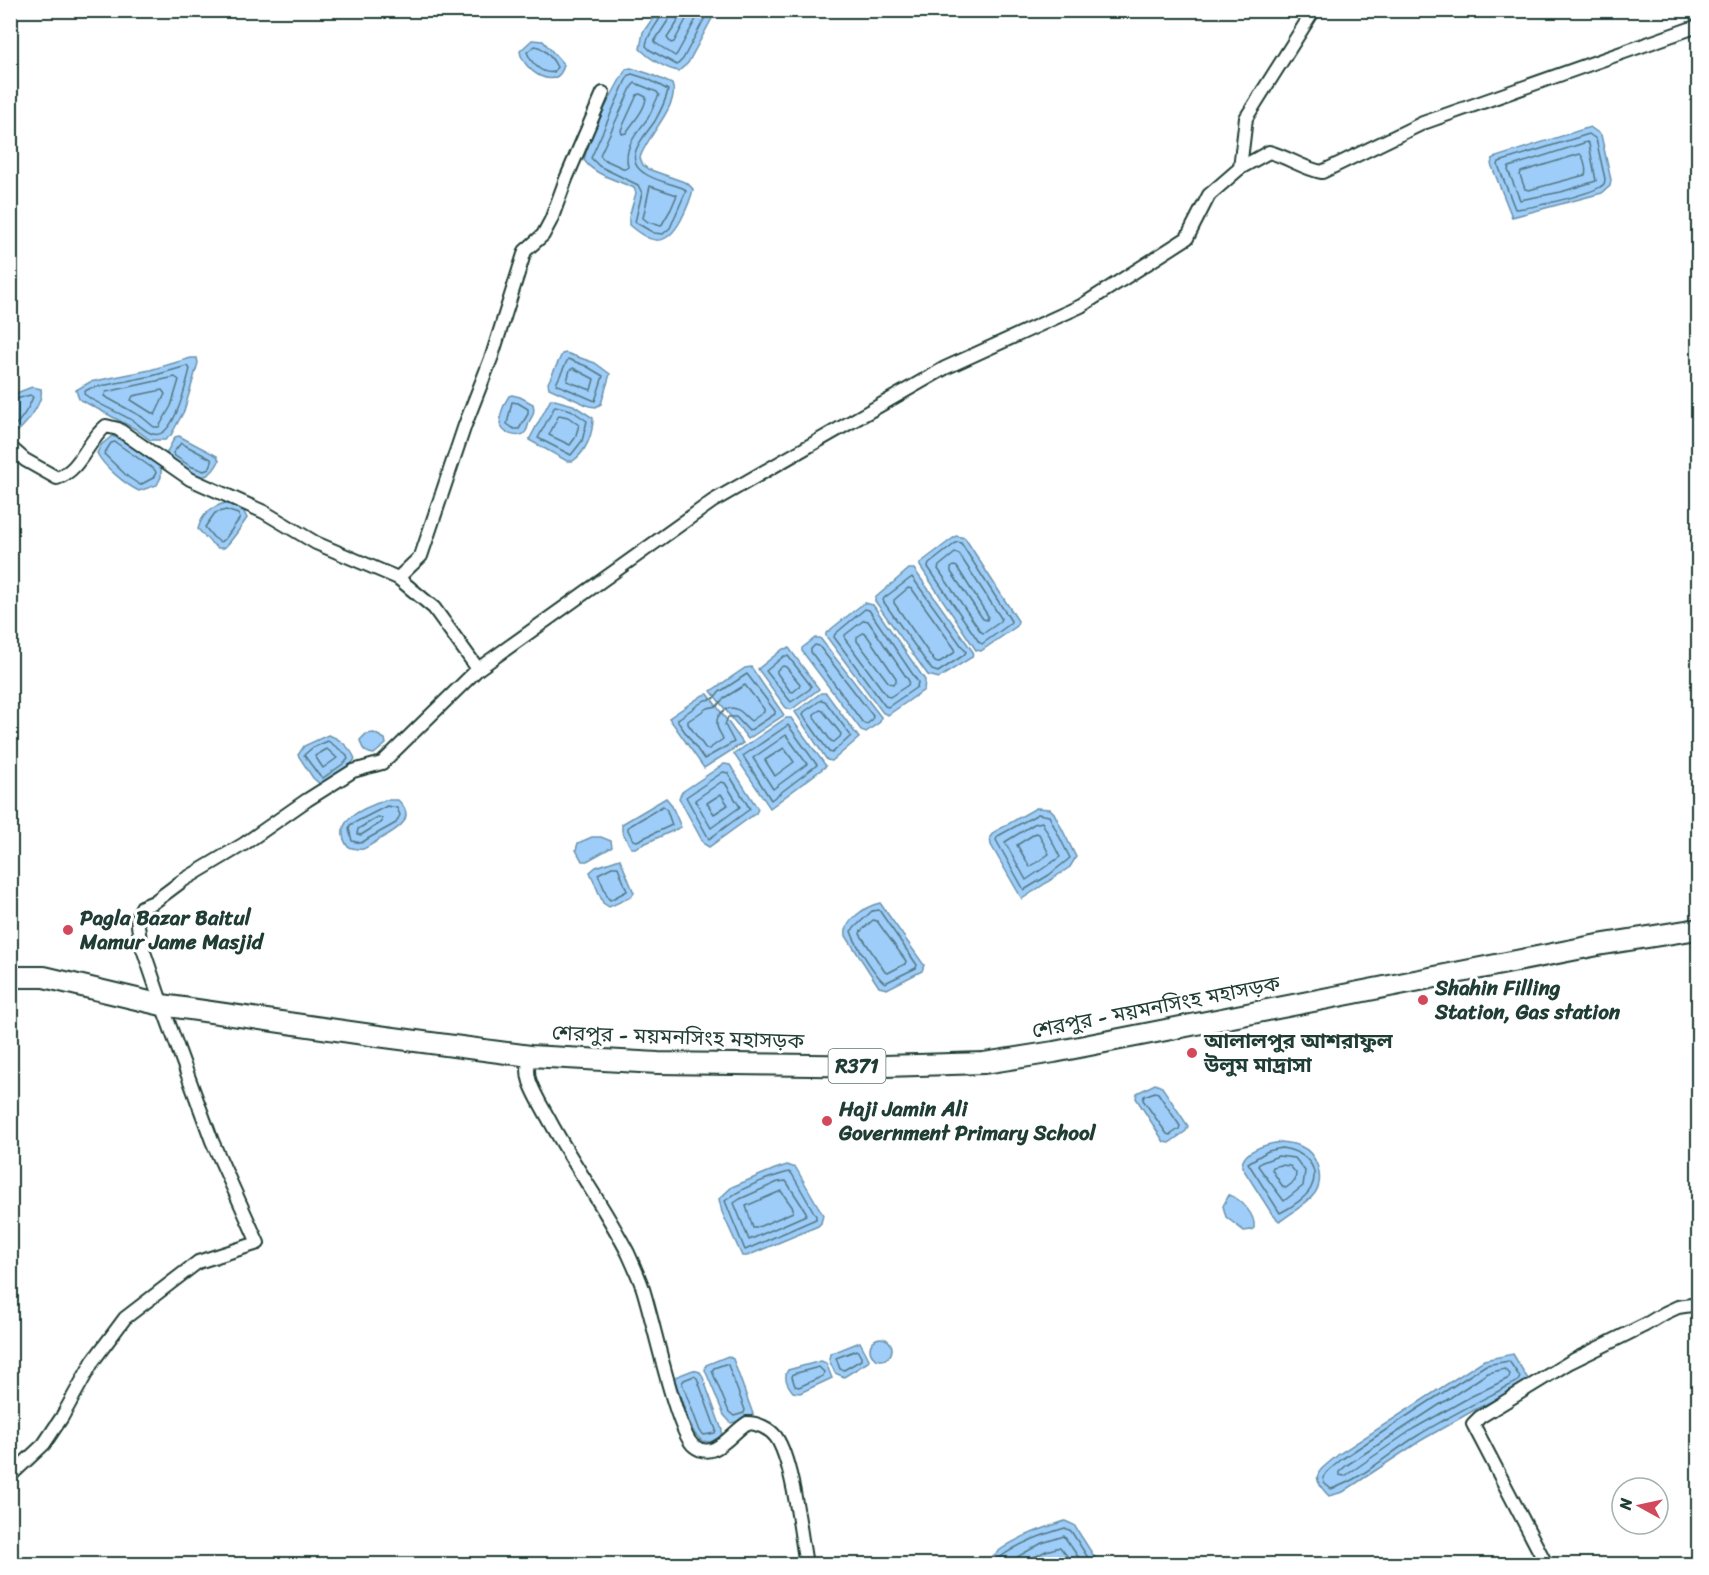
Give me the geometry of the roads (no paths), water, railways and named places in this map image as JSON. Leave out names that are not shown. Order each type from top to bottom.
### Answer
[{"type":"main road","name":"শেরপুর - ময়মনসিংহ মহাসড়ক","points":[[10,977],[44,977],[162,1005],[530,1056],[658,1063],[885,1066],[984,1063],[1076,1048],[1598,945],[1698,929]]},
{"type":"street","points":[[1240,168],[1246,118],[1314,10]]},
{"type":"street","points":[[10,1476],[44,1444],[93,1361],[125,1317],[198,1262],[258,1243],[212,1141],[162,1005],[140,940],[137,918],[142,907],[154,902],[182,881],[244,844],[353,771],[382,763],[478,669],[713,501],[945,368],[1081,306],[1187,238],[1209,195],[1240,168],[1269,152],[1287,157],[1311,170],[1322,172],[1423,123],[1698,26]]},
{"type":"street","points":[[398,578],[421,556],[465,425],[492,356],[525,251],[543,235],[551,220],[603,93]]},
{"type":"street","points":[[10,447],[32,464],[57,478],[68,474],[97,434],[106,426],[118,429],[190,479],[264,512],[316,543],[398,578],[434,608],[478,669]]},
{"type":"street","points":[[530,1056],[528,1066],[530,1082],[565,1147],[628,1253],[642,1287],[667,1379],[686,1435],[692,1445],[701,1450],[711,1451],[721,1446],[747,1423],[763,1426],[775,1436],[787,1461],[806,1564]]},
{"type":"street","points":[[1546,1564],[1473,1424],[1480,1417],[1570,1362],[1678,1307],[1698,1304]]},
{"type":"water","points":[[658,11],[716,11],[688,63],[679,71],[658,63],[640,49],[643,32]]},
{"type":"water","points":[[532,40],[543,41],[564,65],[560,74],[554,78],[540,76],[527,65],[520,51]]},
{"type":"water","points":[[631,68],[672,84],[673,92],[667,111],[643,150],[640,158],[643,165],[648,169],[687,183],[693,189],[681,220],[670,235],[664,239],[651,239],[629,225],[636,193],[634,188],[600,174],[584,160],[596,125],[626,69]]},
{"type":"water","points":[[1590,127],[1601,135],[1611,180],[1610,186],[1602,193],[1512,217],[1491,164],[1493,158]]},
{"type":"water","points":[[566,353],[595,363],[610,374],[601,404],[596,407],[589,406],[549,388],[548,383],[562,354]]},
{"type":"water","points":[[197,358],[198,363],[184,411],[171,435],[165,440],[150,440],[135,429],[79,399],[76,390],[90,382],[150,370]]},
{"type":"water","points":[[32,387],[41,389],[36,408],[27,422],[11,435],[11,395]]},
{"type":"water","points":[[512,395],[533,404],[533,415],[527,430],[521,435],[507,433],[501,424],[503,407]]},
{"type":"water","points":[[551,399],[573,405],[593,418],[588,442],[582,453],[573,461],[567,461],[529,440]]},
{"type":"water","points":[[112,436],[161,466],[161,477],[157,485],[139,491],[104,464],[97,453],[101,445]]},
{"type":"water","points":[[179,436],[217,456],[219,461],[213,470],[207,475],[194,475],[167,456],[175,437]]},
{"type":"water","points":[[225,503],[243,510],[247,518],[227,545],[224,548],[218,548],[198,529],[208,512]]},
{"type":"water","points":[[956,536],[965,538],[1018,621],[1017,626],[981,651],[976,650],[920,566],[920,563]]},
{"type":"water","points":[[909,569],[914,569],[973,652],[972,657],[939,678],[928,675],[875,601],[875,598]]},
{"type":"water","points":[[864,603],[873,605],[925,680],[924,690],[888,715],[883,713],[826,636],[826,633]]},
{"type":"water","points":[[815,638],[820,638],[881,717],[880,722],[866,732],[861,730],[802,651],[802,648]]},
{"type":"water","points":[[789,648],[819,689],[791,710],[786,708],[758,669],[783,649]]},
{"type":"water","points":[[751,667],[784,715],[748,739],[711,691],[745,668]]},
{"type":"water","points":[[821,693],[826,693],[859,738],[832,761],[827,760],[795,712]]},
{"type":"water","points":[[708,694],[743,743],[704,768],[669,718]]},
{"type":"water","points":[[786,718],[791,718],[826,766],[770,808],[734,754]]},
{"type":"water","points":[[374,733],[385,739],[386,744],[374,754],[364,750],[360,740],[366,734]]},
{"type":"water","points":[[328,735],[344,744],[355,759],[347,769],[321,785],[313,778],[298,755],[304,746]]},
{"type":"water","points":[[724,764],[730,765],[758,809],[756,813],[709,847],[704,844],[679,798],[682,792]]},
{"type":"water","points":[[666,798],[681,827],[631,848],[622,831],[622,824]]},
{"type":"water","points":[[386,800],[398,800],[404,807],[405,818],[398,828],[363,849],[348,847],[343,838],[346,822],[360,811]]},
{"type":"water","points":[[1036,808],[1050,809],[1054,813],[1076,857],[1070,867],[1022,899],[991,845],[990,837],[994,832]]},
{"type":"water","points":[[592,837],[601,837],[611,841],[612,847],[587,861],[582,861],[576,850],[578,843]]},
{"type":"water","points":[[620,859],[634,893],[631,897],[609,907],[603,903],[590,872],[596,867]]},
{"type":"water","points":[[880,903],[924,965],[922,971],[887,989],[879,987],[846,936],[848,925],[857,915],[868,907]]},
{"type":"water","points":[[1155,1084],[1162,1087],[1188,1126],[1186,1131],[1169,1143],[1164,1142],[1136,1098],[1137,1093]]},
{"type":"water","points":[[1281,1142],[1298,1145],[1311,1154],[1318,1166],[1319,1180],[1312,1197],[1279,1221],[1272,1214],[1242,1167],[1243,1161],[1250,1152]]},
{"type":"water","points":[[787,1165],[796,1168],[823,1215],[821,1223],[747,1256],[742,1256],[722,1212],[719,1199],[732,1187]]},
{"type":"water","points":[[1229,1195],[1247,1208],[1253,1218],[1254,1228],[1244,1231],[1226,1217],[1223,1206]]},
{"type":"water","points":[[881,1338],[889,1341],[892,1349],[889,1357],[881,1360],[873,1357],[870,1349],[873,1341]]},
{"type":"water","points":[[860,1342],[869,1359],[868,1362],[844,1377],[835,1373],[829,1360],[830,1354]]},
{"type":"water","points":[[1513,1354],[1528,1379],[1523,1386],[1476,1409],[1420,1441],[1343,1492],[1329,1496],[1322,1489],[1317,1478],[1319,1473],[1339,1454],[1484,1360]]},
{"type":"water","points":[[728,1356],[733,1359],[753,1414],[747,1419],[731,1423],[724,1415],[705,1370],[706,1365]]},
{"type":"water","points":[[821,1361],[826,1363],[832,1378],[800,1393],[793,1392],[786,1378],[788,1370]]},
{"type":"water","points":[[693,1370],[702,1375],[722,1430],[721,1437],[710,1442],[702,1441],[695,1434],[675,1381],[675,1377]]},
{"type":"water","points":[[1065,1521],[1074,1525],[1099,1564],[985,1564],[1012,1543],[1033,1532]]},
{"type":"place","name":"Pagla Bazar Baitul Mamur Jame Masjid","points":[[68,930]]},
{"type":"place","name":"Shahin Filling Station, Gas station","points":[[1423,1000]]},
{"type":"place","name":"আলালপুর আশরাফুল উলুম মাদ্রাসা","points":[[1192,1053]]},
{"type":"place","name":"Haji Jamin Ali Government Primary School","points":[[827,1121]]}]
